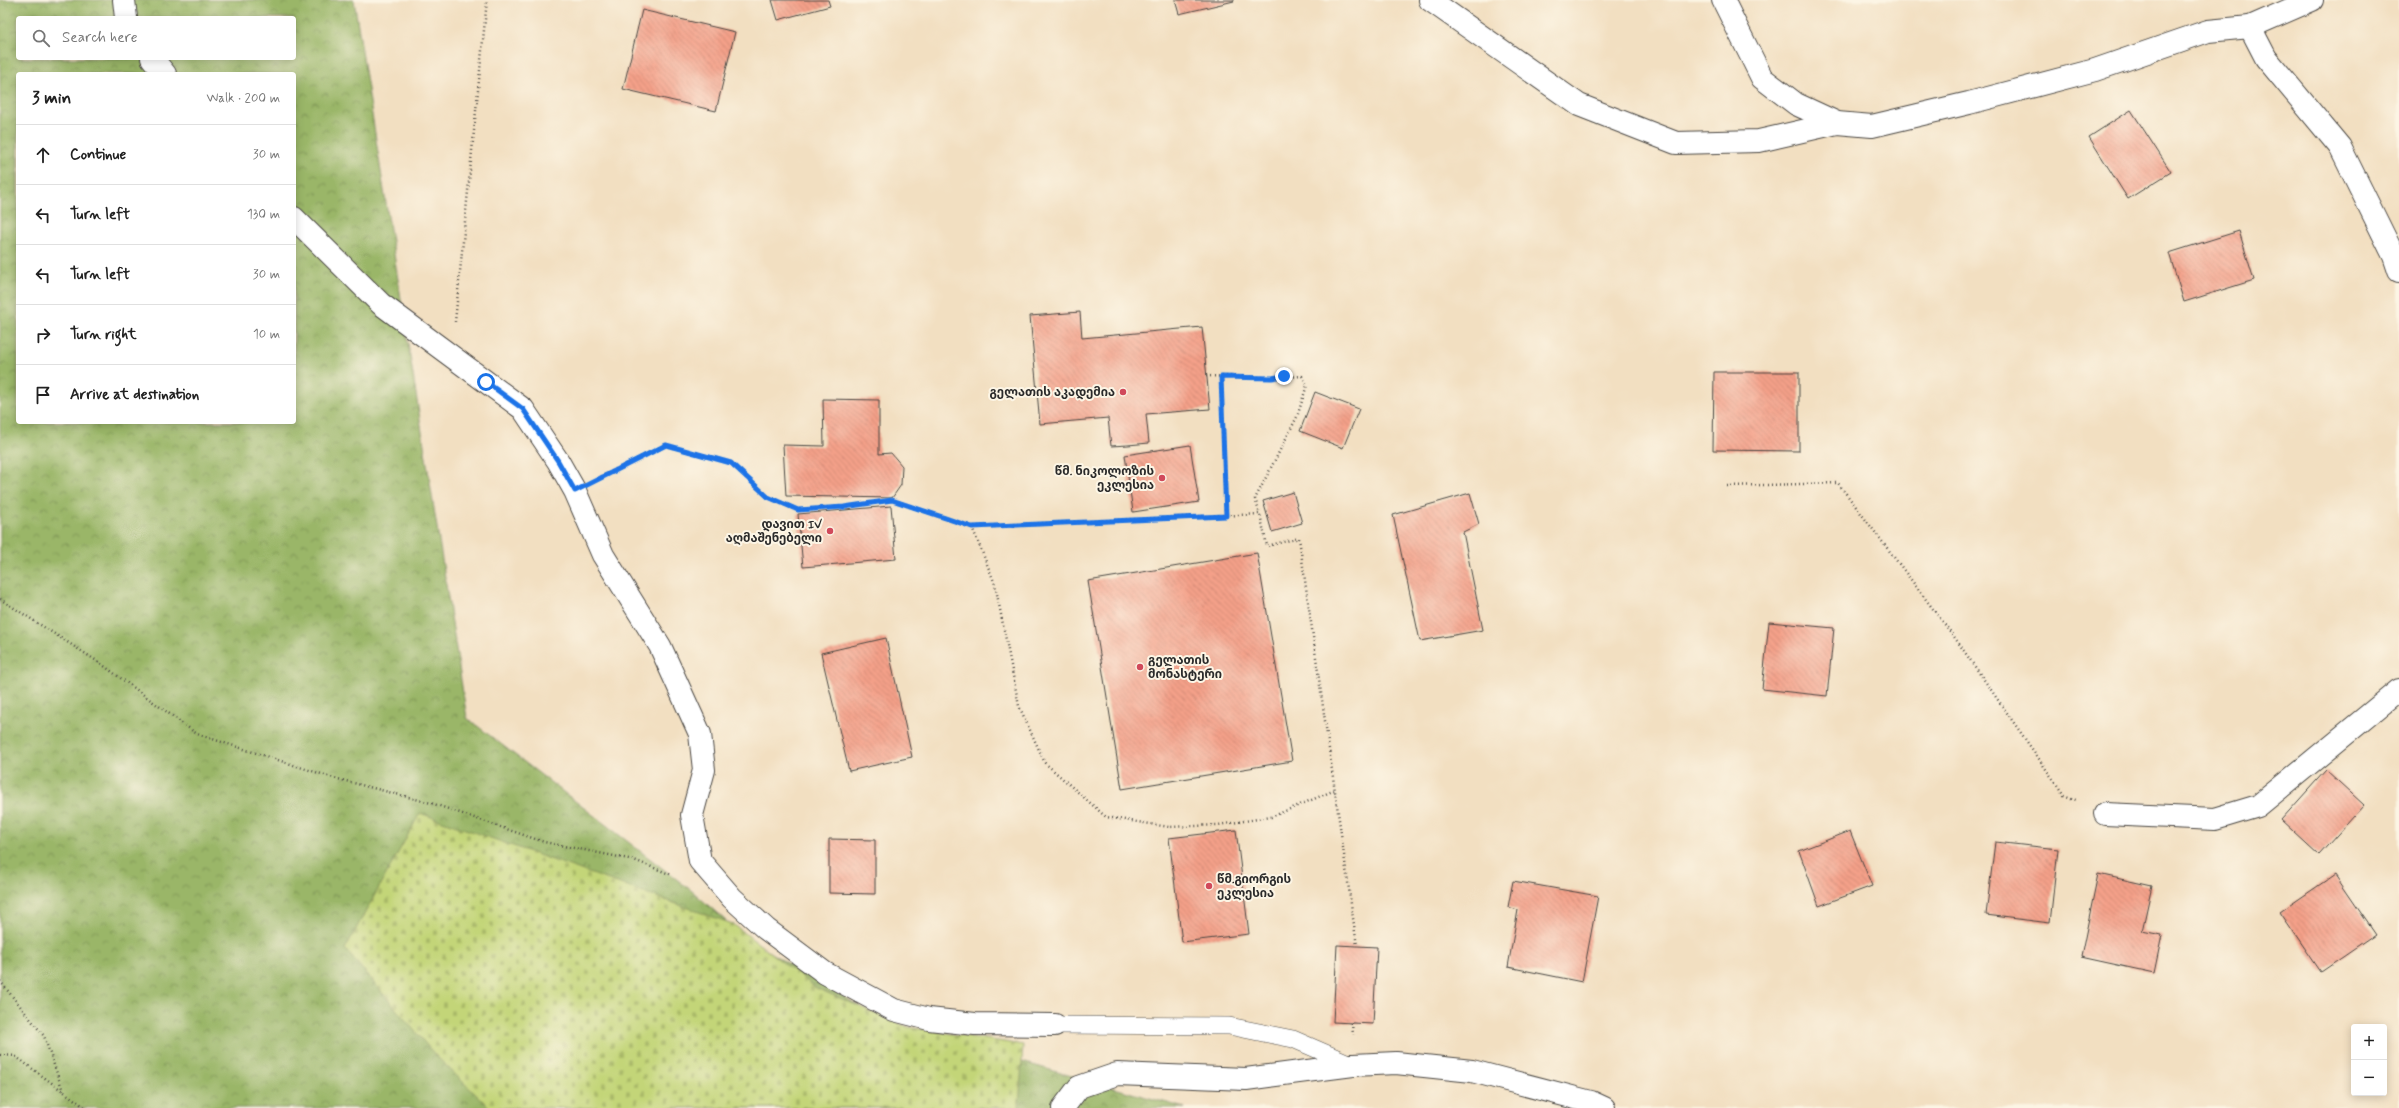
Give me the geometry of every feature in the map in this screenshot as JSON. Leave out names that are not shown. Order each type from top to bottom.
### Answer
[{"type":"street","points":[[124,0],[126,16]]},
{"type":"street","points":[[1430,0],[1579,105],[1676,143],[1758,141],[1836,123],[1872,126],[1969,103],[2095,70],[2208,31],[2250,27],[2312,0]]},
{"type":"street","points":[[1723,0],[1762,78],[1796,104],[1836,123]]},
{"type":"street","points":[[2250,27],[2266,58],[2340,147],[2394,256],[2399,271]]},
{"type":"street","points":[[154,60],[163,72]]},
{"type":"street","points":[[296,220],[381,304],[452,358],[523,409],[558,461],[575,491],[603,555],[660,646],[700,734],[704,770],[692,815],[700,860],[732,898],[766,929],[825,973],[894,1010],[929,1019],[975,1024],[1055,1025]]},
{"type":"street","points":[[2105,814],[2215,819],[2258,806],[2399,690]]},
{"type":"street","points":[[1064,1108],[1079,1087],[1117,1074],[1246,1079],[1353,1065],[1396,1063],[1472,1071],[1591,1102],[1604,1108]]},
{"type":"lane","points":[[1055,1025],[1229,1026],[1293,1039],[1353,1065]]},
{"type":"path","points":[[452,358],[488,0]]},
{"type":"path","points":[[1206,376],[1272,378],[1302,376],[1307,385],[1297,417],[1256,499],[1267,546],[1299,538],[1357,946]]},
{"type":"path","points":[[1221,377],[1226,516]]},
{"type":"path","points":[[575,491],[666,445],[731,463],[768,497],[798,510],[844,507],[892,500],[972,527],[1260,514]]},
{"type":"path","points":[[1727,486],[1838,484],[1955,638],[2064,795],[2105,814]]},
{"type":"path","points":[[972,527],[995,584],[1018,706],[1045,763],[1106,817],[1169,827],[1218,825],[1270,817],[1336,790]]},
{"type":"path","points":[[0,599],[100,663],[197,734],[334,778],[430,802],[544,842],[634,860],[676,876]]},
{"type":"path","points":[[0,981],[44,1036],[64,1091]]},
{"type":"path","points":[[0,1055],[15,1056],[86,1108]]},
{"type":"green space","points":[[0,0],[354,0],[467,718],[692,891],[744,937],[891,1025],[1185,1108],[0,1108]]},
{"type":"green space","points":[[420,813],[733,924],[816,988],[908,1027],[1023,1045],[1019,1108],[490,1108],[436,1056],[345,949]]},
{"type":"building","points":[[772,0],[828,0],[830,6],[778,20]]},
{"type":"building","points":[[1175,0],[1234,0],[1234,1],[1179,14]]},
{"type":"building","points":[[642,10],[735,32],[716,111],[623,89]]},
{"type":"building","points":[[2131,110],[2171,172],[2128,199],[2089,137]]},
{"type":"building","points":[[2239,231],[2254,280],[2184,302],[2169,253]]},
{"type":"building","name":"გელათის აკადემია","points":[[1080,312],[1082,338],[1202,327],[1210,409],[1146,414],[1149,443],[1128,445],[1111,446],[1108,418],[1040,424],[1030,316]]},
{"type":"building","points":[[1714,372],[1799,372],[1799,451],[1713,450]]},
{"type":"building","points":[[1315,392],[1359,409],[1343,448],[1300,431]]},
{"type":"building","points":[[823,399],[879,400],[879,454],[891,453],[902,466],[901,485],[892,498],[786,496],[783,445],[824,446]]},
{"type":"building","name":"წმ. ნიკოლოზის ეკლესია","points":[[1190,445],[1199,502],[1133,512],[1125,455]]},
{"type":"building","points":[[1293,492],[1302,523],[1272,532],[1263,501]]},
{"type":"building","points":[[1470,493],[1479,524],[1463,532],[1483,630],[1420,641],[1393,515]]},
{"type":"building","points":[[891,506],[896,559],[803,567],[798,514]]},
{"type":"building","points":[[1257,553],[1292,761],[1122,789],[1088,581]]},
{"type":"building","points":[[1769,622],[1834,628],[1827,696],[1762,689]]},
{"type":"building","points":[[886,638],[912,757],[849,771],[821,653]]},
{"type":"building","points":[[2326,770],[2364,805],[2319,855],[2281,820]]},
{"type":"building","name":"წმ.გიორგის ეკლესია","points":[[1236,830],[1249,934],[1182,942],[1169,838]]},
{"type":"building","points":[[1850,831],[1872,886],[1819,906],[1799,851]]},
{"type":"building","points":[[829,839],[875,840],[875,894],[829,893]]},
{"type":"building","points":[[1995,842],[2058,849],[2050,923],[1986,915]]},
{"type":"building","points":[[2098,874],[2152,886],[2142,931],[2162,935],[2154,973],[2081,957]]},
{"type":"building","points":[[2334,875],[2375,935],[2321,972],[2280,912]]},
{"type":"building","points":[[1513,881],[1598,896],[1582,982],[1508,967],[1518,910],[1508,907]]},
{"type":"building","points":[[1337,945],[1377,947],[1373,1024],[1333,1022]]},
{"type":"place","name":"გელათის აკადემია","points":[[1123,392]]},
{"type":"place","name":"წმ. ნიკოლოზის ეკლესია","points":[[1162,478]]},
{"type":"place","name":"დავით IV აღმაშენებელი","points":[[830,531]]},
{"type":"place","name":"გელათის მონასტერი","points":[[1140,667]]},
{"type":"place","name":"წმ.გიორგის ეკლესია","points":[[1209,886]]},
{"type":"route","points":[[486,382],[523,409],[558,461],[575,491],[666,445],[731,463],[768,497],[798,510],[844,507],[892,500],[972,527],[1226,516],[1221,377],[1272,378],[1284,376]]}]
